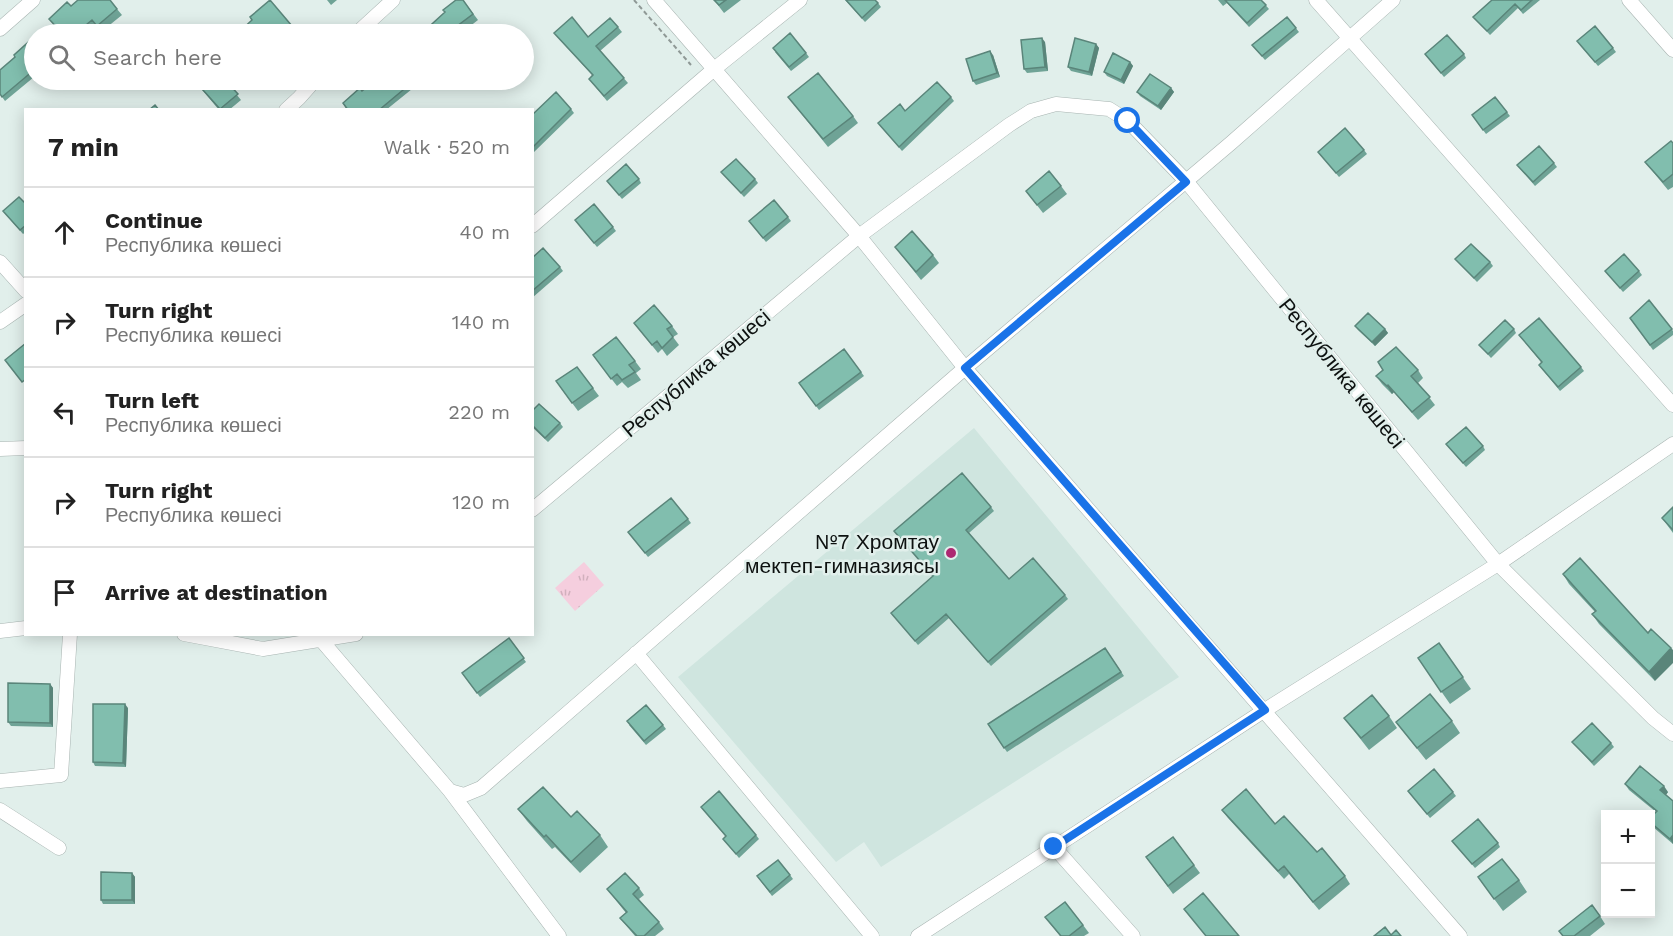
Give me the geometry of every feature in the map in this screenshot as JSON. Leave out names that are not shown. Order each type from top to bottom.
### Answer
[{"type":"street","points":[[0,29],[33,0]]},
{"type":"street","points":[[367,24],[393,0]]},
{"type":"street","points":[[654,0],[708,74],[859,236],[965,368],[1460,936]]},
{"type":"street","points":[[534,224],[708,74],[800,0]]},
{"type":"street","points":[[1316,0],[1347,38],[1673,405]]},
{"type":"street","points":[[450,791],[464,795],[481,788],[965,368],[1186,182],[1347,38],[1393,0]]},
{"type":"street","points":[[1629,0],[1673,50]]},
{"type":"street","points":[[287,108],[306,90]]},
{"type":"street","name":"Республика көшесі","points":[[534,508],[859,236],[1009,125],[1031,111],[1056,104],[1109,110],[1128,121],[1186,182],[1498,564],[1653,718],[1673,734]]},
{"type":"street","points":[[0,262],[24,289]]},
{"type":"street","points":[[0,322],[24,305]]},
{"type":"street","points":[[918,936],[1265,710],[1498,564],[1673,444]]},
{"type":"street","points":[[0,449],[24,448]]},
{"type":"street","points":[[0,631],[24,628]]},
{"type":"street","points":[[0,781],[61,775],[70,636]]},
{"type":"street","points":[[195,636],[263,649],[338,636]]},
{"type":"street","points":[[319,638],[450,791],[559,936]]},
{"type":"street","points":[[636,653],[872,936]]},
{"type":"street","points":[[0,810],[59,848]]},
{"type":"street","points":[[1054,847],[1133,936]]},
{"type":"path","points":[[634,0],[708,74]]},
{"type":"shaded area","name":"№7 Хромтау мектеп-гимназиясы","points":[[974,428],[1179,677],[881,867],[864,842],[836,862],[678,677]]},
{"type":"green space","points":[[584,562],[604,585],[575,611],[555,588]]},
{"type":"building","points":[[78,0],[110,0],[117,9],[99,24],[95,24],[92,20],[87,24],[54,24],[49,19],[67,2],[71,6]]},
{"type":"building","points":[[270,0],[290,24],[248,24],[252,20],[250,17]]},
{"type":"building","points":[[456,0],[463,0],[473,14],[460,24],[432,24],[445,12],[443,10]]},
{"type":"building","points":[[714,0],[726,0],[719,5]]},
{"type":"building","points":[[846,0],[875,0],[878,3],[862,18]]},
{"type":"building","points":[[1225,0],[1261,0],[1266,5],[1247,23]]},
{"type":"building","points":[[1492,0],[1532,0],[1521,10],[1515,4],[1487,31],[1473,17]]},
{"type":"building","points":[[572,17],[588,37],[610,18],[618,27],[596,46],[624,78],[604,96],[589,79],[593,75],[554,33]]},
{"type":"building","points":[[1287,17],[1296,28],[1262,56],[1252,45]]},
{"type":"building","points":[[1595,26],[1613,48],[1595,62],[1577,41]]},
{"type":"building","points":[[790,33],[806,53],[789,67],[773,48]]},
{"type":"building","points":[[1447,35],[1464,54],[1441,73],[1425,54]]},
{"type":"building","points":[[1042,38],[1045,67],[1024,69],[1021,40]]},
{"type":"building","points":[[1075,38],[1096,44],[1089,72],[1068,67]]},
{"type":"building","points":[[24,46],[24,78],[2,97],[0,70],[15,57],[14,55]]},
{"type":"building","points":[[990,51],[997,73],[973,81],[966,59]]},
{"type":"building","points":[[1113,53],[1130,62],[1121,80],[1104,72]]},
{"type":"building","points":[[818,73],[853,116],[823,139],[788,97]]},
{"type":"building","points":[[1150,74],[1171,88],[1158,106],[1137,92]]},
{"type":"building","points":[[937,82],[951,97],[899,147],[878,123],[900,104],[905,111]]},
{"type":"building","points":[[203,90],[234,90],[238,94],[219,108]]},
{"type":"building","points":[[358,90],[403,90],[381,108],[347,108],[343,103]]},
{"type":"building","points":[[556,92],[571,109],[534,146],[534,113]]},
{"type":"building","points":[[1495,97],[1507,112],[1483,130],[1472,115]]},
{"type":"building","points":[[1345,128],[1364,150],[1336,173],[1318,152]]},
{"type":"building","points":[[1671,141],[1673,143],[1673,174],[1663,182],[1645,162]]},
{"type":"building","points":[[1539,146],[1554,163],[1533,182],[1517,165]]},
{"type":"building","points":[[736,159],[755,179],[741,193],[721,172]]},
{"type":"building","points":[[626,164],[639,179],[619,195],[607,181]]},
{"type":"building","points":[[1049,171],[1061,186],[1037,205],[1026,191]]},
{"type":"building","points":[[19,197],[24,202],[24,227],[20,230],[3,211]]},
{"type":"building","points":[[774,200],[788,217],[763,238],[749,221]]},
{"type":"building","points":[[594,204],[613,227],[594,243],[575,220]]},
{"type":"building","points":[[912,231],[933,255],[916,272],[895,247]]},
{"type":"building","points":[[1471,244],[1490,262],[1474,278],[1455,259]]},
{"type":"building","points":[[543,248],[560,267],[534,289],[534,256]]},
{"type":"building","points":[[1624,254],[1639,271],[1620,288],[1605,271]]},
{"type":"building","points":[[1649,300],[1672,329],[1650,345],[1630,318]]},
{"type":"building","points":[[654,305],[672,326],[667,329],[673,337],[662,348],[657,341],[652,345],[634,323]]},
{"type":"building","points":[[1368,313],[1385,329],[1372,342],[1355,326]]},
{"type":"building","points":[[1539,318],[1581,367],[1558,387],[1539,365],[1542,362],[1519,335]]},
{"type":"building","points":[[1505,320],[1514,329],[1488,354],[1479,345]]},
{"type":"building","points":[[616,337],[635,361],[629,365],[635,372],[622,380],[617,374],[611,379],[593,355]]},
{"type":"building","points":[[24,345],[24,380],[22,382],[5,360]]},
{"type":"building","points":[[1396,347],[1418,370],[1411,376],[1430,397],[1412,412],[1388,385],[1376,376],[1383,370],[1378,362]]},
{"type":"building","points":[[844,349],[861,372],[816,406],[799,383]]},
{"type":"building","points":[[577,367],[593,388],[572,403],[556,381]]},
{"type":"building","points":[[539,404],[560,423],[545,438],[534,427],[534,409]]},
{"type":"building","points":[[1466,427],[1483,446],[1463,463],[1446,444]]},
{"type":"building","points":[[962,473],[991,507],[966,530],[1009,579],[1033,558],[1065,595],[988,662],[946,614],[915,641],[891,613],[933,576],[894,531]]},
{"type":"building","points":[[671,498],[688,519],[645,553],[628,532]]},
{"type":"building","points":[[1673,507],[1673,530],[1662,518]]},
{"type":"building","points":[[1580,558],[1648,633],[1651,629],[1671,648],[1649,672],[1592,614],[1596,611],[1563,574]]},
{"type":"building","points":[[509,638],[524,658],[477,693],[462,673]]},
{"type":"building","points":[[1439,643],[1463,677],[1441,692],[1418,658]]},
{"type":"building","points":[[1105,648],[1121,672],[1004,748],[988,724]]},
{"type":"building","points":[[8,683],[50,684],[50,723],[8,722]]},
{"type":"building","points":[[1430,694],[1452,721],[1417,748],[1396,722]]},
{"type":"building","points":[[1372,695],[1389,716],[1361,738],[1344,718]]},
{"type":"building","points":[[93,704],[125,704],[123,763],[93,762]]},
{"type":"building","points":[[646,705],[663,725],[644,741],[627,721]]},
{"type":"building","points":[[1592,723],[1611,743],[1592,762],[1572,742]]},
{"type":"building","points":[[1640,766],[1664,786],[1660,790],[1673,801],[1673,835],[1670,839],[1655,826],[1657,811],[1625,784]]},
{"type":"building","points":[[1434,769],[1453,792],[1427,814],[1408,791]]},
{"type":"building","points":[[543,787],[571,817],[577,811],[600,835],[571,862],[518,809]]},
{"type":"building","points":[[1246,789],[1275,824],[1284,816],[1317,852],[1322,848],[1345,876],[1313,902],[1284,866],[1278,871],[1222,810]]},
{"type":"building","points":[[719,791],[756,835],[736,854],[723,839],[726,836],[701,807]]},
{"type":"building","points":[[1478,819],[1498,843],[1472,864],[1452,841]]},
{"type":"building","points":[[1173,837],[1194,865],[1168,886],[1146,857]]},
{"type":"building","points":[[1502,859],[1519,880],[1494,899],[1478,877]]},
{"type":"building","points":[[778,860],[790,875],[770,892],[757,876]]},
{"type":"building","points":[[101,872],[132,873],[132,900],[101,900]]},
{"type":"building","points":[[625,873],[639,888],[633,894],[659,922],[644,936],[637,936],[620,918],[627,912],[607,889]]},
{"type":"building","points":[[1203,893],[1239,936],[1206,936],[1184,909]]},
{"type":"building","points":[[1065,902],[1083,925],[1069,936],[1061,936],[1045,917]]},
{"type":"building","points":[[1592,905],[1600,916],[1574,936],[1563,936],[1559,931]]},
{"type":"building","points":[[1385,927],[1391,935],[1396,930],[1401,936],[1374,936]]},
{"type":"place","name":"№7 Хромтау мектеп-гимназиясы","points":[[951,553]]},
{"type":"route","points":[[1054,847],[1265,710],[965,368],[1186,182],[1160,152],[1128,121]]}]
